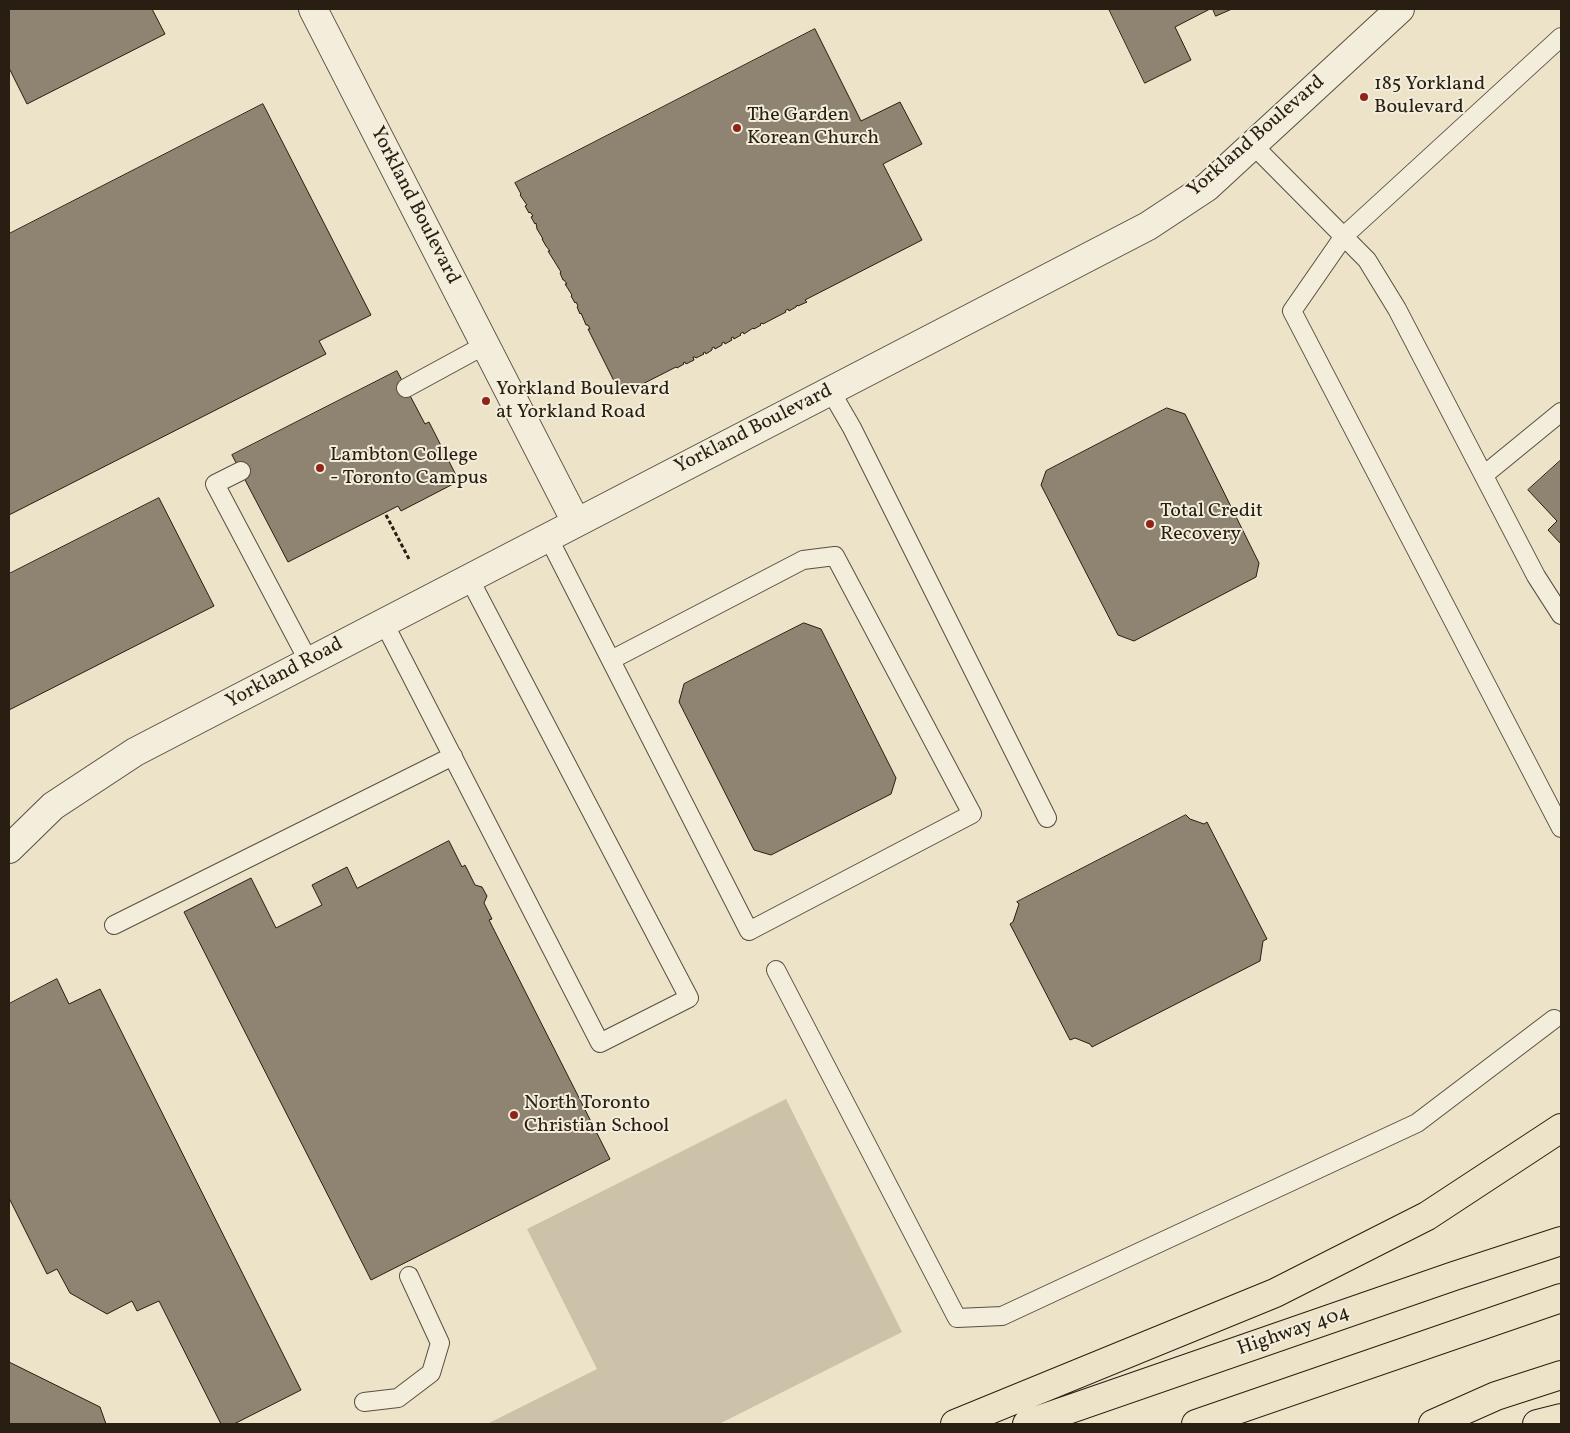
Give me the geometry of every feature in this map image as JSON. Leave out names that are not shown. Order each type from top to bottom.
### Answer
[{"type":"highway","points":[[955,1424],[1275,1293],[1427,1216],[1561,1128]]},
{"type":"highway","name":"Highway 404","points":[[1026,1424],[1454,1276],[1561,1241]]},
{"type":"highway","points":[[1196,1424],[1561,1298]]},
{"type":"highway","points":[[1432,1424],[1496,1396],[1561,1375]]},
{"type":"highway","points":[[1537,1424],[1561,1418]]},
{"type":"street","name":"Yorkland Boulevard","points":[[313,9],[576,522],[1148,226],[1207,187],[1400,9]]},
{"type":"street","name":"Yorkland Road","points":[[9,849],[53,806],[136,752],[576,522]]},
{"type":"lane","points":[[1561,37],[1344,236],[1292,311],[1561,828]]},
{"type":"lane","points":[[1252,144],[1367,260],[1397,309],[1536,576],[1561,615]]},
{"type":"lane","points":[[406,388],[485,345]]},
{"type":"lane","points":[[830,390],[852,428],[1047,818]]},
{"type":"lane","points":[[1484,476],[1561,412]]},
{"type":"lane","points":[[241,471],[215,484],[309,662]]},
{"type":"lane","points":[[548,537],[749,931],[972,814],[835,556],[803,560],[611,660]]},
{"type":"lane","points":[[384,622],[600,1043],[689,998],[470,578]]},
{"type":"lane","points":[[114,925],[453,756]]},
{"type":"lane","points":[[776,970],[957,1318],[1002,1316],[1417,1123],[1554,1019]]},
{"type":"lane","points":[[364,1402],[398,1398],[431,1373],[440,1342],[409,1276]]},
{"type":"path","points":[[386,516],[409,559]]},
{"type":"shaded area","points":[[786,1099],[902,1332],[719,1424],[487,1424],[597,1369],[527,1229]]},
{"type":"building","points":[[9,9],[152,9],[165,34],[27,104],[9,68]]},
{"type":"building","points":[[1109,9],[1210,9],[1175,27],[1191,60],[1145,83]]},
{"type":"building","points":[[1213,9],[1232,9],[1216,16]]},
{"type":"building","points":[[815,29],[861,121],[900,102],[922,144],[883,164],[922,240],[805,300],[807,302],[797,305],[789,311],[788,309],[786,312],[760,324],[754,329],[744,334],[743,332],[734,339],[733,337],[731,338],[732,340],[725,344],[724,342],[715,349],[714,347],[712,348],[706,354],[705,352],[696,358],[693,357],[694,360],[686,364],[685,362],[677,368],[623,394],[619,386],[617,387],[588,329],[590,329],[588,325],[586,325],[580,314],[578,306],[571,296],[565,284],[567,284],[548,251],[550,251],[531,217],[533,216],[525,206],[527,205],[515,183]]},
{"type":"building","points":[[263,104],[371,315],[319,341],[326,354],[9,515],[9,234]]},
{"type":"building","points":[[397,371],[425,424],[429,422],[459,481],[401,511],[398,506],[288,562],[232,455]]},
{"type":"building","name":"Total Credit Recovery","points":[[1167,408],[1185,414],[1259,563],[1256,577],[1134,641],[1118,635],[1041,485],[1046,471]]},
{"type":"building","points":[[1561,460],[1561,544],[1548,530],[1557,521],[1528,490]]},
{"type":"building","points":[[159,498],[214,606],[9,710],[9,574]]},
{"type":"building","points":[[804,623],[821,629],[896,778],[891,794],[771,855],[754,850],[679,702],[684,684]]},
{"type":"building","points":[[1186,815],[1190,819],[1204,824],[1207,822],[1267,939],[1263,941],[1260,961],[1092,1047],[1090,1044],[1075,1038],[1070,1040],[1010,924],[1013,922],[1019,904],[1017,902]]},
{"type":"building","points":[[449,841],[462,867],[465,865],[475,885],[482,887],[487,896],[484,903],[492,919],[489,920],[610,1159],[371,1280],[184,912],[251,878],[276,928],[322,905],[312,885],[347,867],[357,888]]},
{"type":"building","points":[[57,979],[69,1004],[100,989],[301,1390],[234,1424],[221,1424],[159,1301],[137,1311],[132,1301],[107,1314],[70,1293],[57,1269],[47,1274],[9,1198],[9,1004]]},
{"type":"building","points":[[9,1362],[100,1407],[106,1424],[9,1424]]},
{"type":"place","name":"185 Yorkland Boulevard","points":[[1364,97]]},
{"type":"place","name":"The Garden Korean Church","points":[[737,128]]},
{"type":"place","name":"Yorkland Boulevard at Yorkland Road","points":[[486,401]]},
{"type":"place","name":"Lambton College - Toronto Campus","points":[[320,468]]},
{"type":"place","name":"Total Credit Recovery","points":[[1150,524]]},
{"type":"place","name":"North Toronto Christian School","points":[[514,1115]]}]
